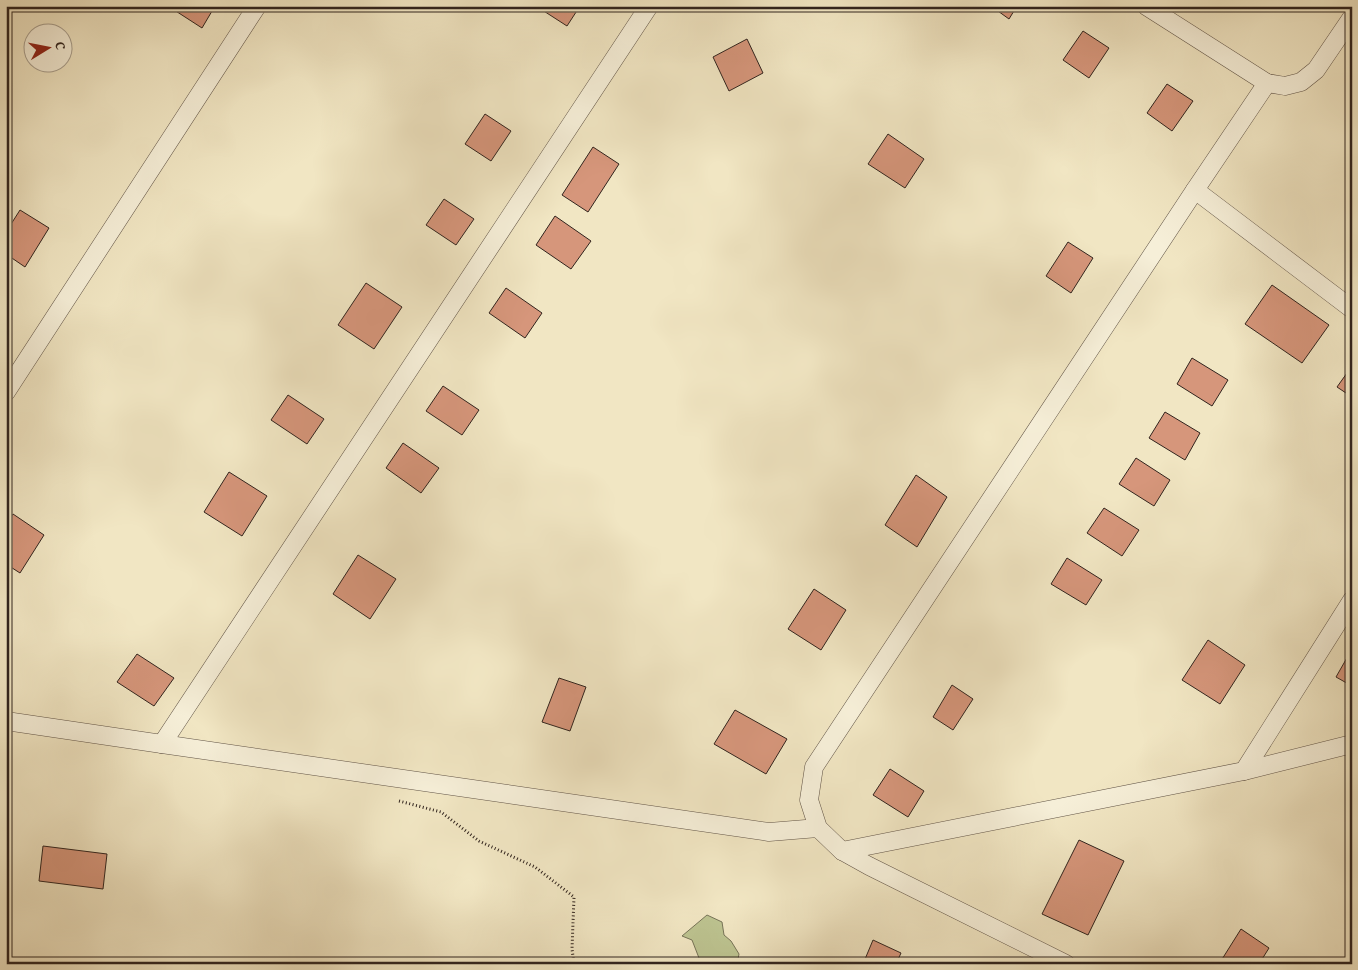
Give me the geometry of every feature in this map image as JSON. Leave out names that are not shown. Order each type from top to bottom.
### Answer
[{"type":"street","points":[[6,392],[257,6]]},
{"type":"street","points":[[162,744],[649,6]]},
{"type":"street","points":[[1146,6],[1267,83],[1285,86],[1301,82],[1316,70],[1352,17]]},
{"type":"street","points":[[1066,964],[842,851],[818,828],[809,800],[814,767],[1267,83]]},
{"type":"street","points":[[1195,190],[1352,309]]},
{"type":"street","points":[[1244,772],[1352,600]]},
{"type":"street","points":[[6,721],[769,832],[818,828]]},
{"type":"street","points":[[842,851],[1244,772],[1352,744]]},
{"type":"path","points":[[396,800],[441,812],[479,841],[535,867],[574,897],[572,949],[574,964]]},
{"type":"green space","points":[[707,915],[722,922],[724,935],[731,941],[739,954],[737,964],[697,964],[699,958],[692,940],[682,936]]},
{"type":"building","points":[[168,6],[215,6],[202,28]]},
{"type":"building","points":[[536,6],[580,6],[567,26]]},
{"type":"building","points":[[991,6],[1017,6],[1009,19]]},
{"type":"building","points":[[1083,31],[1109,48],[1089,78],[1063,60]]},
{"type":"building","points":[[747,39],[763,73],[729,91],[713,57]]},
{"type":"building","points":[[1167,84],[1193,101],[1172,131],[1147,113]]},
{"type":"building","points":[[485,114],[511,131],[491,161],[465,144]]},
{"type":"building","points":[[888,134],[924,159],[905,188],[868,164]]},
{"type":"building","points":[[593,147],[619,164],[588,212],[562,195]]},
{"type":"building","points":[[444,199],[474,219],[456,245],[426,225]]},
{"type":"building","points":[[20,210],[49,228],[25,267],[6,254],[6,232]]},
{"type":"building","points":[[555,216],[591,241],[571,269],[536,245]]},
{"type":"building","points":[[1068,242],[1093,258],[1071,293],[1046,276]]},
{"type":"building","points":[[366,283],[402,307],[374,349],[338,325]]},
{"type":"building","points":[[1272,285],[1329,325],[1302,363],[1245,324]]},
{"type":"building","points":[[506,288],[542,313],[525,338],[489,313]]},
{"type":"building","points":[[1192,358],[1228,380],[1212,406],[1177,384]]},
{"type":"building","points":[[1352,366],[1352,397],[1337,387]]},
{"type":"building","points":[[443,386],[479,410],[462,435],[426,411]]},
{"type":"building","points":[[288,395],[324,419],[307,444],[271,420]]},
{"type":"building","points":[[1165,412],[1200,433],[1185,460],[1149,438]]},
{"type":"building","points":[[403,443],[439,468],[421,493],[386,468]]},
{"type":"building","points":[[1136,458],[1170,480],[1154,506],[1119,484]]},
{"type":"building","points":[[229,472],[267,496],[242,536],[204,512]]},
{"type":"building","points":[[916,475],[947,497],[917,547],[885,525]]},
{"type":"building","points":[[1104,508],[1139,530],[1122,556],[1087,533]]},
{"type":"building","points":[[13,514],[44,535],[20,573],[6,564],[6,524]]},
{"type":"building","points":[[358,555],[396,579],[370,619],[333,594]]},
{"type":"building","points":[[1067,558],[1102,580],[1086,605],[1051,584]]},
{"type":"building","points":[[814,589],[846,610],[821,650],[788,629]]},
{"type":"building","points":[[1208,640],[1245,665],[1220,704],[1182,680]]},
{"type":"building","points":[[1352,649],[1352,686],[1336,677]]},
{"type":"building","points":[[137,654],[174,678],[154,706],[117,682]]},
{"type":"building","points":[[559,678],[586,687],[570,731],[542,722]]},
{"type":"building","points":[[952,685],[973,699],[953,730],[933,717]]},
{"type":"building","points":[[735,710],[787,739],[766,774],[714,744]]},
{"type":"building","points":[[890,769],[924,791],[908,817],[873,795]]},
{"type":"building","points":[[1079,840],[1124,861],[1088,935],[1042,914]]},
{"type":"building","points":[[43,846],[107,854],[103,889],[39,881]]},
{"type":"building","points":[[1241,929],[1269,948],[1259,964],[1219,964]]},
{"type":"building","points":[[873,940],[901,953],[896,964],[863,964]]}]
